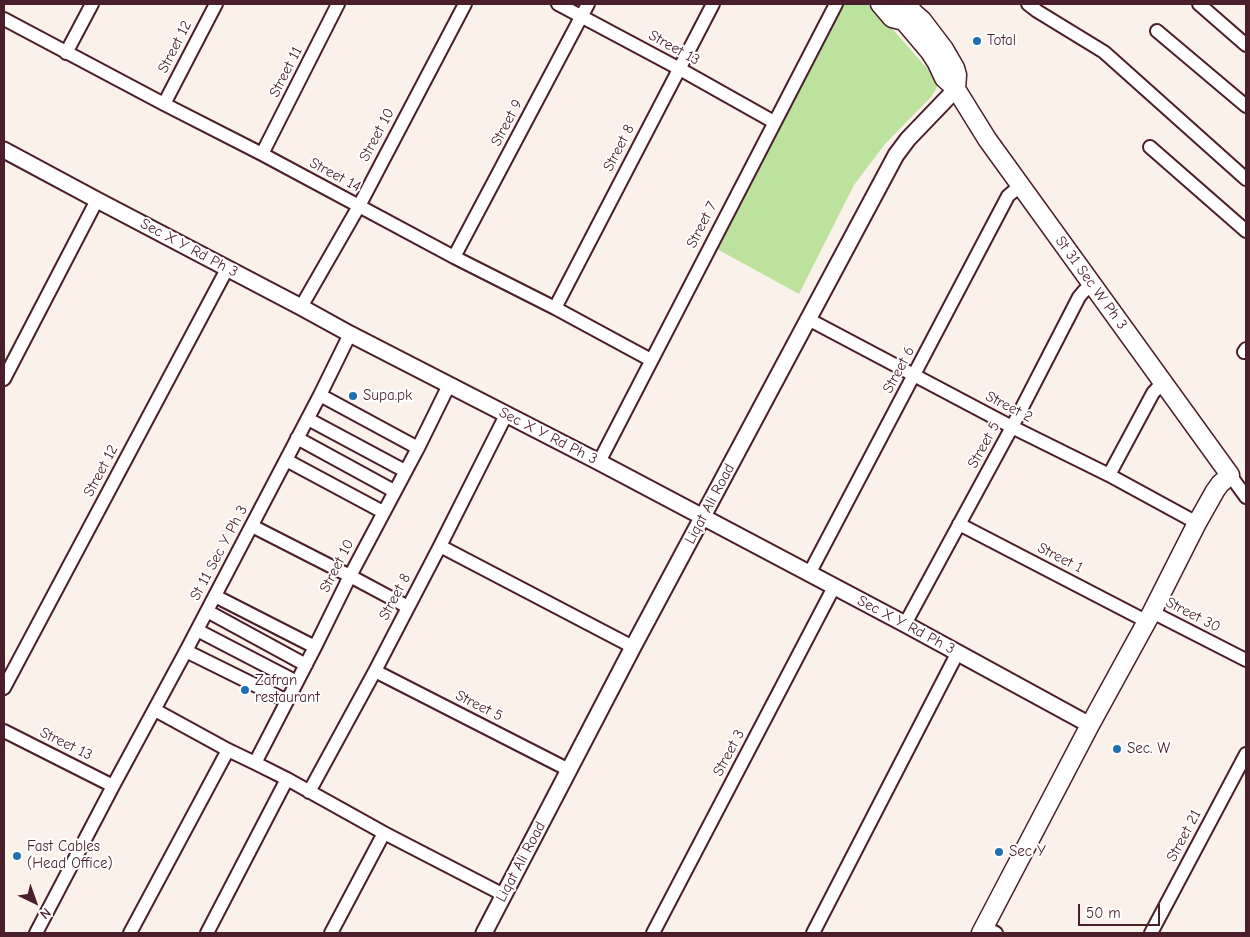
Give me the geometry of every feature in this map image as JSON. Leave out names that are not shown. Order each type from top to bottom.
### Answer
[{"type":"main road","points":[[880,4],[892,18],[905,12]]},
{"type":"main road","name":"St 31 Sec W Ph 3","points":[[894,4],[897,13],[915,14],[923,12],[955,68],[957,75],[956,89]]},
{"type":"main road","name":"St 31 Sec W Ph 3","points":[[905,12],[937,63],[944,78],[956,89],[987,139],[1230,475]]},
{"type":"main road","points":[[987,931],[1090,725],[1197,523],[1215,491],[1230,475]]},
{"type":"street","points":[[66,53],[92,4]]},
{"type":"street","name":"Street 12","points":[[164,104],[216,4]]},
{"type":"street","name":"Street 11","points":[[262,154],[338,4]]},
{"type":"street","name":"Street 10","points":[[301,307],[359,206],[465,4]]},
{"type":"street","name":"Street 13","points":[[558,4],[774,122]]},
{"type":"street","name":"Street 9","points":[[454,257],[588,4]]},
{"type":"street","name":"Street 8","points":[[556,308],[678,68],[713,4]]},
{"type":"street","name":"Street 7","points":[[599,462],[836,4]]},
{"type":"street","points":[[1028,4],[1104,52],[1246,179]]},
{"type":"street","points":[[1199,4],[1246,45]]},
{"type":"street","name":"Street 14","points":[[4,19],[454,257],[556,308],[651,360]]},
{"type":"street","points":[[1157,30],[1246,106]]},
{"type":"street","name":"Liqat Ali Road","points":[[484,933],[633,647],[896,155],[908,139],[956,89]]},
{"type":"street","points":[[1150,147],[1246,231]]},
{"type":"street","name":"Sec X Y Rd Ph 3","points":[[4,150],[350,334],[599,462],[958,652],[1090,725]]},
{"type":"street","name":"Street 6","points":[[810,574],[1008,196],[1021,185]]},
{"type":"street","points":[[4,379],[97,200]]},
{"type":"street","name":"Street 12","points":[[4,688],[227,269]]},
{"type":"street","name":"Street 5","points":[[905,624],[1012,427],[1079,297],[1093,285]]},
{"type":"street","name":"Street 2","points":[[808,319],[1012,427],[1109,475],[1197,523]]},
{"type":"street","name":"St 11 Sec Y Ph 3","points":[[36,933],[252,526],[350,334]]},
{"type":"street","points":[[1109,475],[1153,393],[1164,382]]},
{"type":"street","name":"Street 10","points":[[256,762],[449,385]]},
{"type":"street","points":[[320,395],[418,448]]},
{"type":"street","name":"Street 8","points":[[310,792],[440,546],[506,415]]},
{"type":"street","points":[[308,419],[405,471]]},
{"type":"street","points":[[297,438],[394,491]]},
{"type":"street","points":[[286,460],[383,512]]},
{"type":"street","points":[[1230,475],[1246,496]]},
{"type":"street","name":"Street 1","points":[[959,524],[1149,616]]},
{"type":"street","points":[[252,526],[408,607]]},
{"type":"street","points":[[440,546],[633,647]]},
{"type":"street","name":"Street 3","points":[[653,933],[834,588]]},
{"type":"street","points":[[215,596],[315,647]]},
{"type":"street","points":[[207,611],[306,665]]},
{"type":"street","name":"Street 30","points":[[1149,616],[1246,660]]},
{"type":"street","points":[[197,630],[297,682]]},
{"type":"street","points":[[186,651],[287,701]]},
{"type":"street","points":[[812,933],[958,652]]},
{"type":"street","name":"Street 5","points":[[375,671],[569,770]]},
{"type":"street","points":[[155,710],[228,750],[256,762],[384,833],[504,894]]},
{"type":"street","name":"Street 13","points":[[4,731],[113,786]]},
{"type":"street","points":[[130,933],[228,750]]},
{"type":"street","name":"Street 21","points":[[1151,933],[1246,754]]},
{"type":"street","points":[[206,933],[287,779]]},
{"type":"street","points":[[331,933],[384,833]]},
{"type":"green space","points":[[842,4],[870,4],[935,77],[937,86],[931,97],[885,144],[854,185],[799,294],[717,249]]},
{"type":"place","name":"Total","points":[[977,41]]},
{"type":"place","name":"Supa.pk","points":[[353,396]]},
{"type":"place","name":"Zafran restaurant","points":[[245,690]]},
{"type":"place","name":"Sec. W","points":[[1117,749]]},
{"type":"place","name":"Sec Y","points":[[999,852]]},
{"type":"place","name":"Fast Cables (Head Office)","points":[[17,856]]}]
